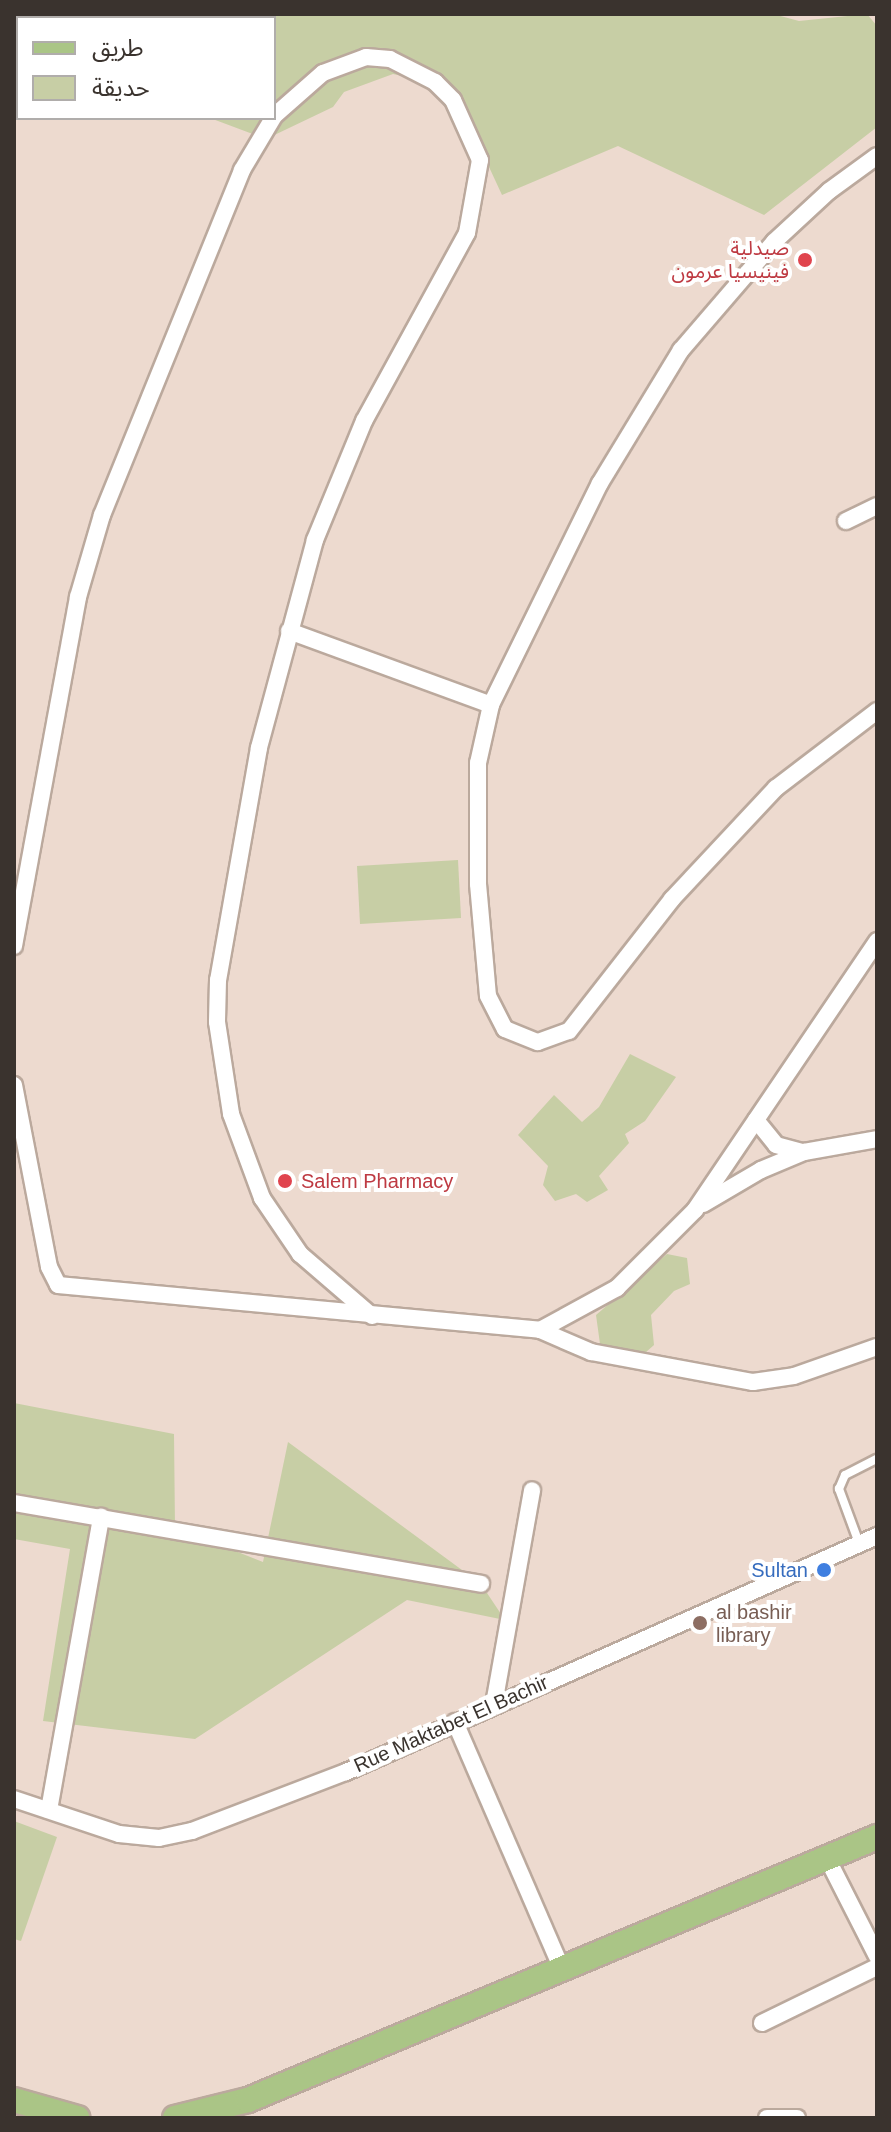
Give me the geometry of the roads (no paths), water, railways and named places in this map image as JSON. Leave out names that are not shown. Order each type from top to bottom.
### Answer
[{"type":"main road","points":[[175,2118],[248,2100],[877,1837]]},
{"type":"main road","points":[[14,2100],[77,2118]]},
{"type":"street","points":[[276,114],[323,73],[366,57],[390,59],[425,75],[453,100],[480,160],[467,233],[346,460],[315,540],[259,748],[221,947],[217,1022],[221,1061],[231,1114],[262,1198],[300,1254],[372,1316]]},
{"type":"street","points":[[14,946],[78,597],[102,515],[242,170],[271,120]]},
{"type":"street","points":[[877,156],[829,191],[774,242],[681,350],[600,483],[491,705],[478,763],[477,842],[488,996],[505,1029],[538,1042],[569,1031],[672,899],[776,788],[877,711]]},
{"type":"street","points":[[846,521],[877,506]]},
{"type":"street","points":[[289,631],[491,705]]},
{"type":"street","points":[[540,1330],[617,1288],[695,1210],[877,941]]},
{"type":"street","points":[[14,1085],[49,1267],[58,1285],[540,1330],[591,1352],[753,1382],[794,1376],[877,1347]]},
{"type":"street","points":[[756,1120],[776,1145],[804,1152]]},
{"type":"street","points":[[695,1210],[761,1170],[804,1152],[877,1139]]},
{"type":"street","points":[[494,1704],[532,1490]]},
{"type":"street","points":[[14,1503],[481,1584]]},
{"type":"street","points":[[49,1810],[101,1517]]},
{"type":"street","name":"Rue Maktabet El Bachir","points":[[14,1799],[119,1834],[159,1838],[192,1831],[346,1772],[877,1536]]},
{"type":"street","points":[[455,1722],[561,1967]]},
{"type":"street","points":[[827,1858],[877,1956]]},
{"type":"street","points":[[762,2023],[877,1967]]},
{"type":"street","points":[[767,2118],[797,2118]]},
{"type":"lane","points":[[860,1544],[839,1489],[845,1475],[877,1459]]},
{"type":"place","name":"صيدلية فينيسيا عرمون","points":[[805,260]]},
{"type":"place","name":"Salem Pharmacy","points":[[285,1181]]},
{"type":"place","name":"Sultan","points":[[824,1570]]},
{"type":"place","name":"al bashir library","points":[[700,1623]]}]
